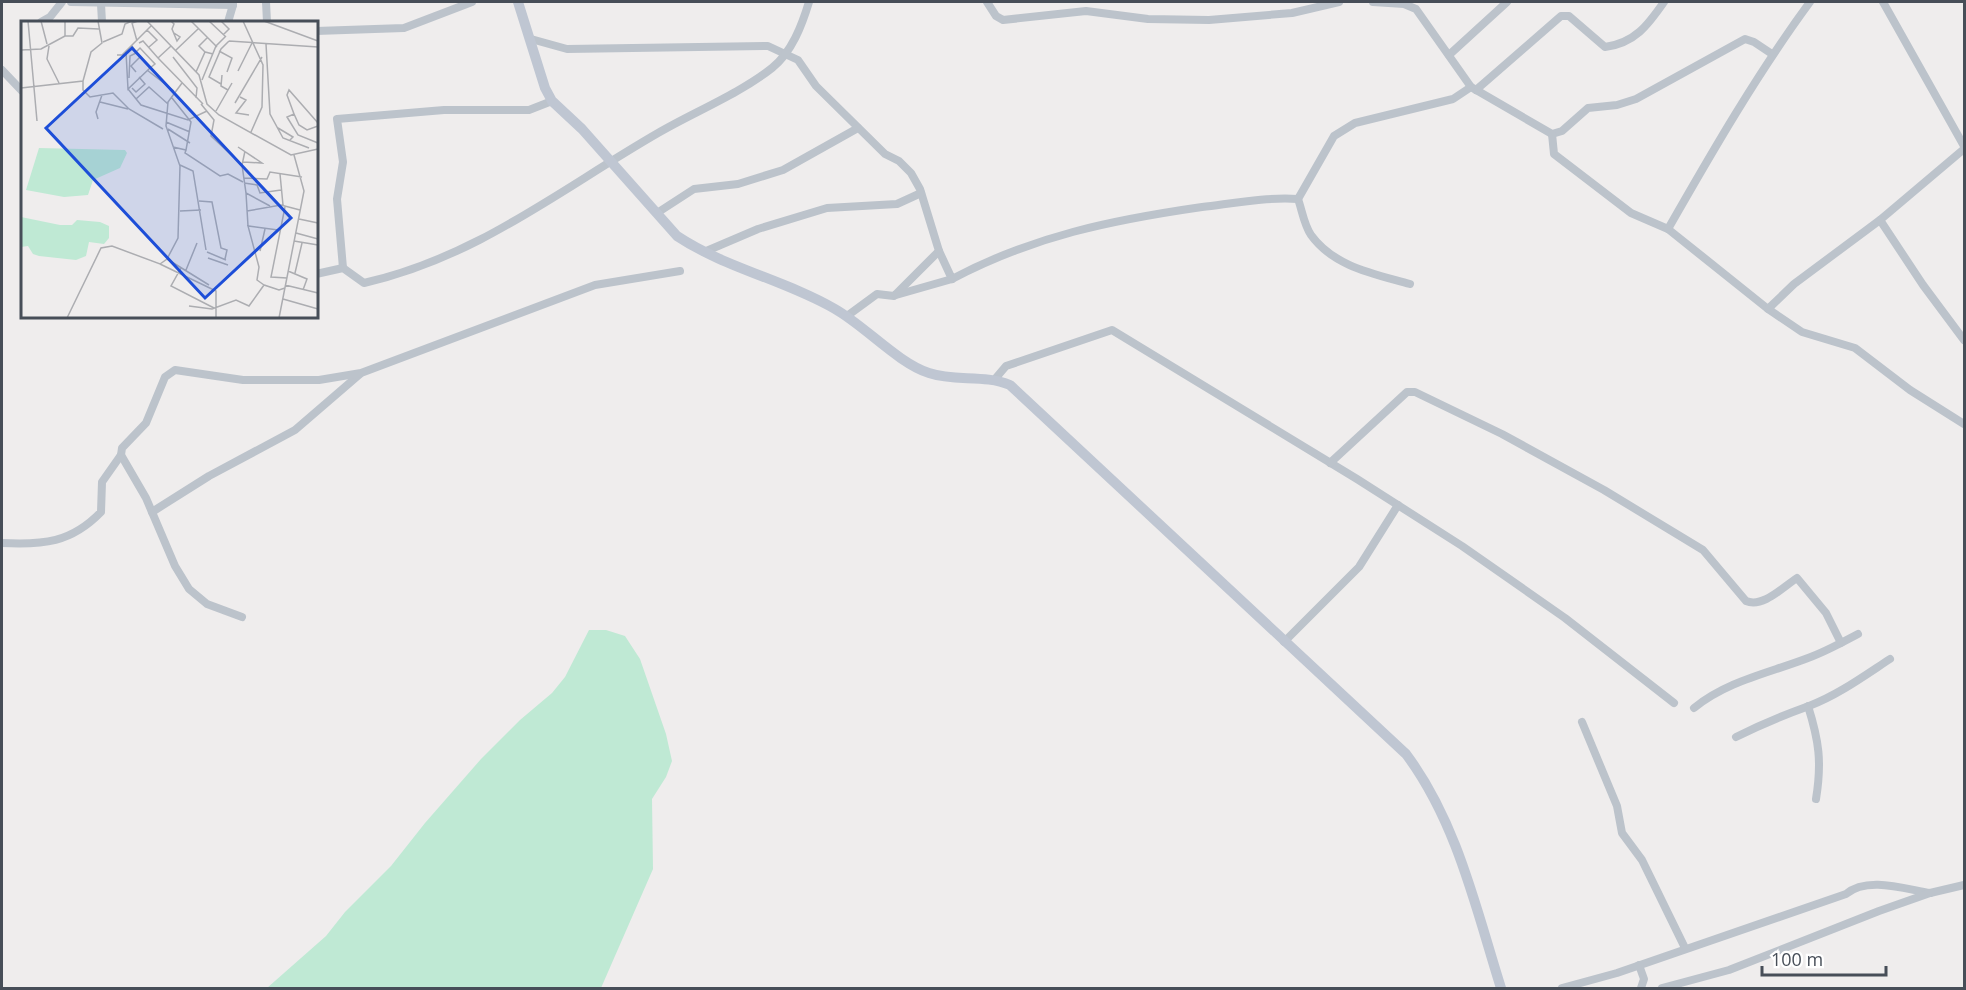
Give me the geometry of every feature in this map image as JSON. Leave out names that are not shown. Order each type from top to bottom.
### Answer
[{"type":"street","points":[[43,21],[50,17],[62,2]]},
{"type":"street","points":[[71,2],[101,4],[233,3],[228,21]]},
{"type":"street","points":[[266,2],[267,21]]},
{"type":"street","points":[[318,31],[404,28],[472,2]]},
{"type":"street","points":[[518,2],[545,88],[552,101],[611,162],[677,236],[704,252],[799,289],[847,316],[891,351],[928,373],[995,379],[1010,385],[1033,403],[1284,642],[1406,754],[1424,778],[1440,808],[1464,872],[1501,988]]},
{"type":"street","points":[[318,274],[343,268],[364,283],[406,274],[465,249],[523,218],[611,162],[772,68],[792,45],[809,2]]},
{"type":"street","points":[[987,2],[996,16],[1003,20],[1086,11],[1149,19],[1209,20],[1292,13],[1339,2]]},
{"type":"street","points":[[1373,2],[1404,4],[1416,9],[1473,88],[1552,134],[1562,131],[1588,108],[1617,105],[1636,99],[1745,39],[1772,54]]},
{"type":"street","points":[[1449,56],[1507,2]]},
{"type":"street","points":[[1298,199],[1334,136],[1355,123],[1453,99],[1473,88],[1562,16],[1569,16],[1605,47],[1632,39],[1646,28],[1664,2]]},
{"type":"street","points":[[1668,230],[1698,173],[1772,54],[1810,2]]},
{"type":"street","points":[[1768,309],[1794,284],[1881,220],[1965,148],[1896,21],[1883,2]]},
{"type":"street","points":[[101,4],[102,21]]},
{"type":"street","points":[[531,39],[567,49],[768,46],[798,60],[816,86],[885,154],[899,161],[911,173],[921,193],[939,251],[952,279]]},
{"type":"street","points":[[2,70],[21,90]]},
{"type":"street","points":[[343,268],[337,199],[343,162],[337,119],[444,110],[529,110],[552,101]]},
{"type":"street","points":[[657,213],[694,189],[738,184],[783,170],[858,128]]},
{"type":"street","points":[[1552,134],[1554,154],[1631,213],[1668,230],[1768,309],[1802,332],[1855,348],[1910,390],[1965,424]]},
{"type":"street","points":[[704,252],[758,229],[827,208],[897,204],[921,193]]},
{"type":"street","points":[[847,316],[877,294],[894,296],[952,279],[987,261],[1046,238],[1141,216],[1274,197],[1298,199]]},
{"type":"street","points":[[1298,199],[1311,234],[1334,256],[1353,268],[1410,284]]},
{"type":"street","points":[[1881,220],[1923,285],[1965,340]]},
{"type":"street","points":[[894,296],[939,251]]},
{"type":"street","points":[[2,543],[59,540],[85,529],[101,512],[102,482],[121,455],[123,448],[146,423],[165,377],[176,370],[243,380],[320,380],[361,373],[595,285],[680,271]]},
{"type":"street","points":[[995,379],[1006,366],[1112,330],[1398,505],[1565,618],[1674,703]]},
{"type":"street","points":[[152,512],[209,476],[295,430],[361,373]]},
{"type":"street","points":[[1330,463],[1407,392],[1415,392],[1512,440],[1703,550],[1746,601],[1753,604],[1763,601],[1797,578],[1826,613],[1841,643]]},
{"type":"street","points":[[121,455],[152,512],[175,566],[189,589],[207,604],[242,617]]},
{"type":"street","points":[[1284,642],[1359,567],[1398,505]]},
{"type":"street","points":[[1694,708],[1708,697],[1736,684],[1809,658],[1858,634]]},
{"type":"street","points":[[1736,737],[1848,686],[1890,659]]},
{"type":"street","points":[[1808,706],[1818,736],[1821,764],[1816,799]]},
{"type":"street","points":[[1582,722],[1617,806],[1622,833],[1642,860],[1685,948]]},
{"type":"street","points":[[1563,988],[1639,965],[1846,894],[1853,888],[1883,885],[1930,893]]},
{"type":"street","points":[[1662,988],[1729,970],[1930,893],[1965,885]]},
{"type":"street","points":[[1639,965],[1644,979],[1641,988]]},
{"type":"green space","points":[[589,630],[606,630],[625,636],[640,659],[666,734],[672,761],[666,777],[652,799],[653,869],[601,988],[267,988],[326,936],[345,912],[391,866],[481,759],[520,720],[552,693],[565,677]]}]
